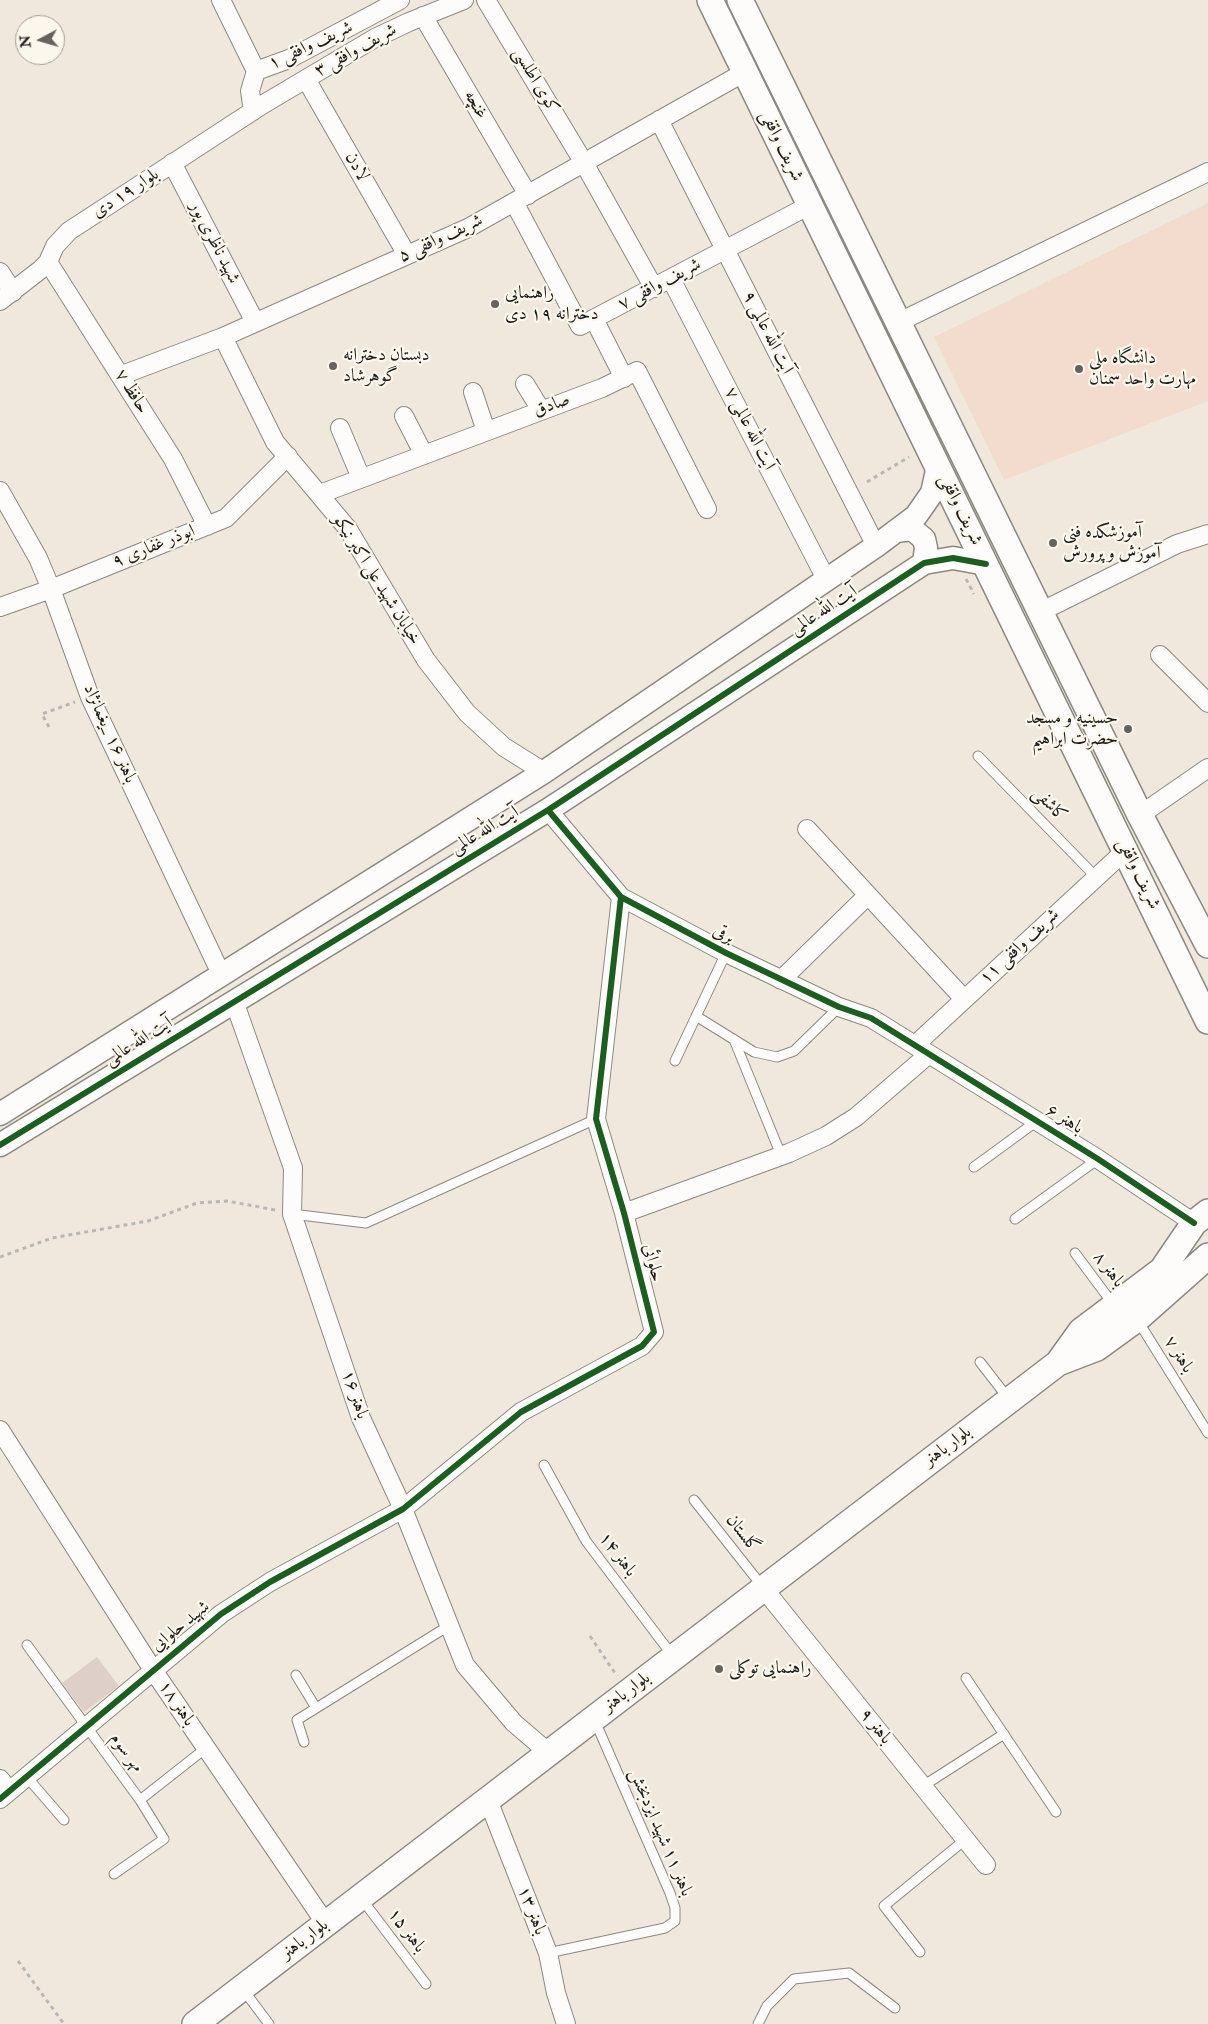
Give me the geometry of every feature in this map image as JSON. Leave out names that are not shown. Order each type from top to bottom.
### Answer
[{"type":"main road","name":"شریف واقفی","points":[[710,0],[1208,1021]]},
{"type":"main road","name":"شریف واقفی","points":[[740,0],[1140,815],[1208,945]]},
{"type":"main road","points":[[745,72],[769,59]]},
{"type":"main road","name":"بلوار باهنر","points":[[1058,1363],[1081,1331],[1162,1270],[1201,1218]]},
{"type":"main road","name":"بلوار باهنر","points":[[196,2024],[1058,1363],[1097,1348],[1137,1319],[1208,1256]]},
{"type":"street","points":[[221,0],[256,71]]},
{"type":"street","name":"شریف وافقی ۱","points":[[252,111],[250,91],[256,71],[289,59],[400,0]]},
{"type":"street","name":"شریف وافقی ۳","points":[[252,111],[375,38],[464,0]]},
{"type":"street","name":"کوی اطلسی","points":[[486,0],[584,163],[654,288]]},
{"type":"street","name":"غنچه","points":[[423,16],[521,198]]},
{"type":"street","name":"شریف واقفی ۵","points":[[122,375],[223,336],[468,228],[745,72]]},
{"type":"street","name":"لادن","points":[[306,79],[407,255]]},
{"type":"street","name":"بلوار ۱۹ دی","points":[[7,296],[48,262],[55,246],[69,231],[252,111]]},
{"type":"street","name":"آیت الله عالمی ۹","points":[[659,120],[876,546]]},
{"type":"street","name":"شهید ناظری پور","points":[[172,163],[255,322]]},
{"type":"street","points":[[899,322],[1208,172]]},
{"type":"street","points":[[521,198],[580,326],[594,319],[624,378]]},
{"type":"street","name":"شریف واقفی ۷","points":[[594,319],[810,205]]},
{"type":"street","name":"حافظ ۷","points":[[48,262],[122,375],[173,459],[207,526]]},
{"type":"street","points":[[0,272],[7,296]]},
{"type":"street","name":"آیت الله عالمی ۷","points":[[671,279],[826,579]]},
{"type":"street","name":"خیابان شهید علی اکبر نیکو","points":[[223,336],[275,442],[348,529],[426,660],[466,713],[504,747],[544,772]]},
{"type":"street","name":"صادق","points":[[320,494],[542,410],[624,378],[637,371],[707,510]]},
{"type":"street","points":[[526,384],[542,410]]},
{"type":"street","points":[[473,392],[486,431]]},
{"type":"street","points":[[404,416],[424,455]]},
{"type":"street","points":[[340,428],[361,478]]},
{"type":"street","name":"آیت الله عالمی","points":[[0,1114],[544,772],[876,546],[916,516],[932,493],[933,455]]},
{"type":"street","name":"ابوذر غفاری ۹","points":[[0,607],[51,589],[226,518],[288,456]]},
{"type":"street","name":"باهنر ۱۶ _یغمانژاد","points":[[0,492],[38,558],[90,697],[222,976]]},
{"type":"street","points":[[896,531],[912,529],[924,539],[926,548],[924,563]]},
{"type":"street","points":[[1040,612],[1177,544],[1208,534]]},
{"type":"street","name":"آیت الله عالمی","points":[[0,1145],[548,810],[924,563],[954,558],[986,564]]},
{"type":"street","points":[[1160,655],[1208,703]]},
{"type":"street","points":[[1140,815],[1208,768]]},
{"type":"street","name":"برقی","points":[[548,810],[621,897],[726,954],[839,1007],[871,1018],[922,1050]]},
{"type":"street","points":[[807,829],[964,999]]},
{"type":"street","name":"شریف واقفی ۱۱","points":[[624,1213],[781,1155],[826,1136],[856,1117],[922,1050],[964,999],[1126,850]]},
{"type":"street","points":[[781,980],[868,895]]},
{"type":"street","name":"حلوائی","points":[[403,1509],[521,1412],[642,1346],[654,1332],[624,1213],[596,1119],[621,897]]},
{"type":"street","name":"باهنر ۱۶","points":[[234,1001],[293,1168],[292,1214],[361,1418],[403,1509],[465,1665],[514,1723],[549,1753]]},
{"type":"street","name":"باهنر ۶","points":[[922,1050],[1098,1159],[1201,1218]]},
{"type":"street","name":"باهنر ۱۸","points":[[1,1433],[153,1670],[326,1924]]},
{"type":"street","name":"شهید حلوایی","points":[[3,1789],[26,1776],[221,1614],[270,1582],[403,1509]]},
{"type":"street","name":"باهنر ۹","points":[[764,1589],[986,1866]]},
{"type":"street","name":"باهنر ۱۳","points":[[488,1800],[548,1953],[556,1993],[566,2024]]},
{"type":"lane","name":"کاشفی","points":[[978,756],[1096,877]]},
{"type":"lane","points":[[674,1061],[726,954]]},
{"type":"lane","points":[[696,1016],[735,1042],[764,1056],[777,1058],[794,1051],[839,1007]]},
{"type":"lane","points":[[735,1042],[781,1155]]},
{"type":"lane","points":[[292,1214],[366,1223],[596,1119]]},
{"type":"lane","points":[[974,1167],[1037,1121]]},
{"type":"lane","points":[[1015,1219],[1098,1159]]},
{"type":"lane","name":"باهنر ۸","points":[[1075,1253],[1115,1306]]},
{"type":"lane","name":"باهنر ۷","points":[[1137,1319],[1208,1433]]},
{"type":"lane","points":[[980,1362],[1009,1400]]},
{"type":"lane","name":"باهنر ۱۴","points":[[544,1466],[586,1541],[674,1657]]},
{"type":"lane","name":"گلستان","points":[[694,1500],[764,1589]]},
{"type":"lane","points":[[304,1742],[297,1720],[450,1624]]},
{"type":"lane","name":"مهر سوم","points":[[27,1645],[140,1800],[164,1839],[114,1874]]},
{"type":"lane","points":[[296,1675],[316,1708]]},
{"type":"lane","points":[[966,1678],[1056,1812]]},
{"type":"lane","name":"باهنر ۱۱ شهید ایزدبخش","points":[[548,1953],[665,1928],[675,1922],[670,1893],[594,1719]]},
{"type":"lane","points":[[923,1786],[1004,1734]]},
{"type":"lane","points":[[140,1800],[206,1748]]},
{"type":"lane","points":[[26,1776],[64,1820]]},
{"type":"lane","points":[[920,1952],[884,1906],[966,1839]]},
{"type":"lane","name":"باهنر ۱۵","points":[[361,1897],[426,1984]]},
{"type":"lane","points":[[758,2024],[767,2006],[794,1979],[849,1973],[894,2008]]},
{"type":"lane","points":[[242,1988],[269,2024]]},
{"type":"path","points":[[867,482],[933,455]]},
{"type":"path","points":[[49,727],[42,714],[90,697]]},
{"type":"path","points":[[0,1257],[52,1238],[148,1221],[197,1203],[227,1201],[292,1214]]},
{"type":"path","points":[[590,1636],[628,1693]]},
{"type":"path","points":[[18,1961],[64,2024]]},
{"type":"shaded area","name":"دانشگاه ملی مهارت واحد سمنان","points":[[1208,203],[1208,401],[1004,480],[934,337]]},
{"type":"building","points":[[97,1657],[119,1686],[84,1712],[62,1683]]},
{"type":"cycle path","points":[[0,1145],[548,810],[924,563],[953,558],[986,564]]},
{"type":"cycle path","points":[[548,810],[621,897],[726,953],[839,1007],[871,1018],[1098,1159],[1194,1223]]},
{"type":"cycle path","points":[[0,1799],[221,1614],[270,1582],[403,1509],[521,1412],[642,1346],[654,1332],[624,1213],[596,1119],[621,897]]},
{"type":"place","name":"راهنمایی دخترانه ۱۹ دی","points":[[495,304]]},
{"type":"place","name":"دبستان دخترانه گوهرشاد","points":[[333,366]]},
{"type":"place","name":"دانشگاه ملی مهارت واحد سمنان","points":[[1079,369]]},
{"type":"place","name":"آموزشکده فنی آموزش و پرورش","points":[[1053,543]]},
{"type":"place","name":"حسینیه و مسجد حضرت ابراهیم","points":[[1128,729]]},
{"type":"place","name":"راهنمایی توکلی","points":[[719,1669]]}]
